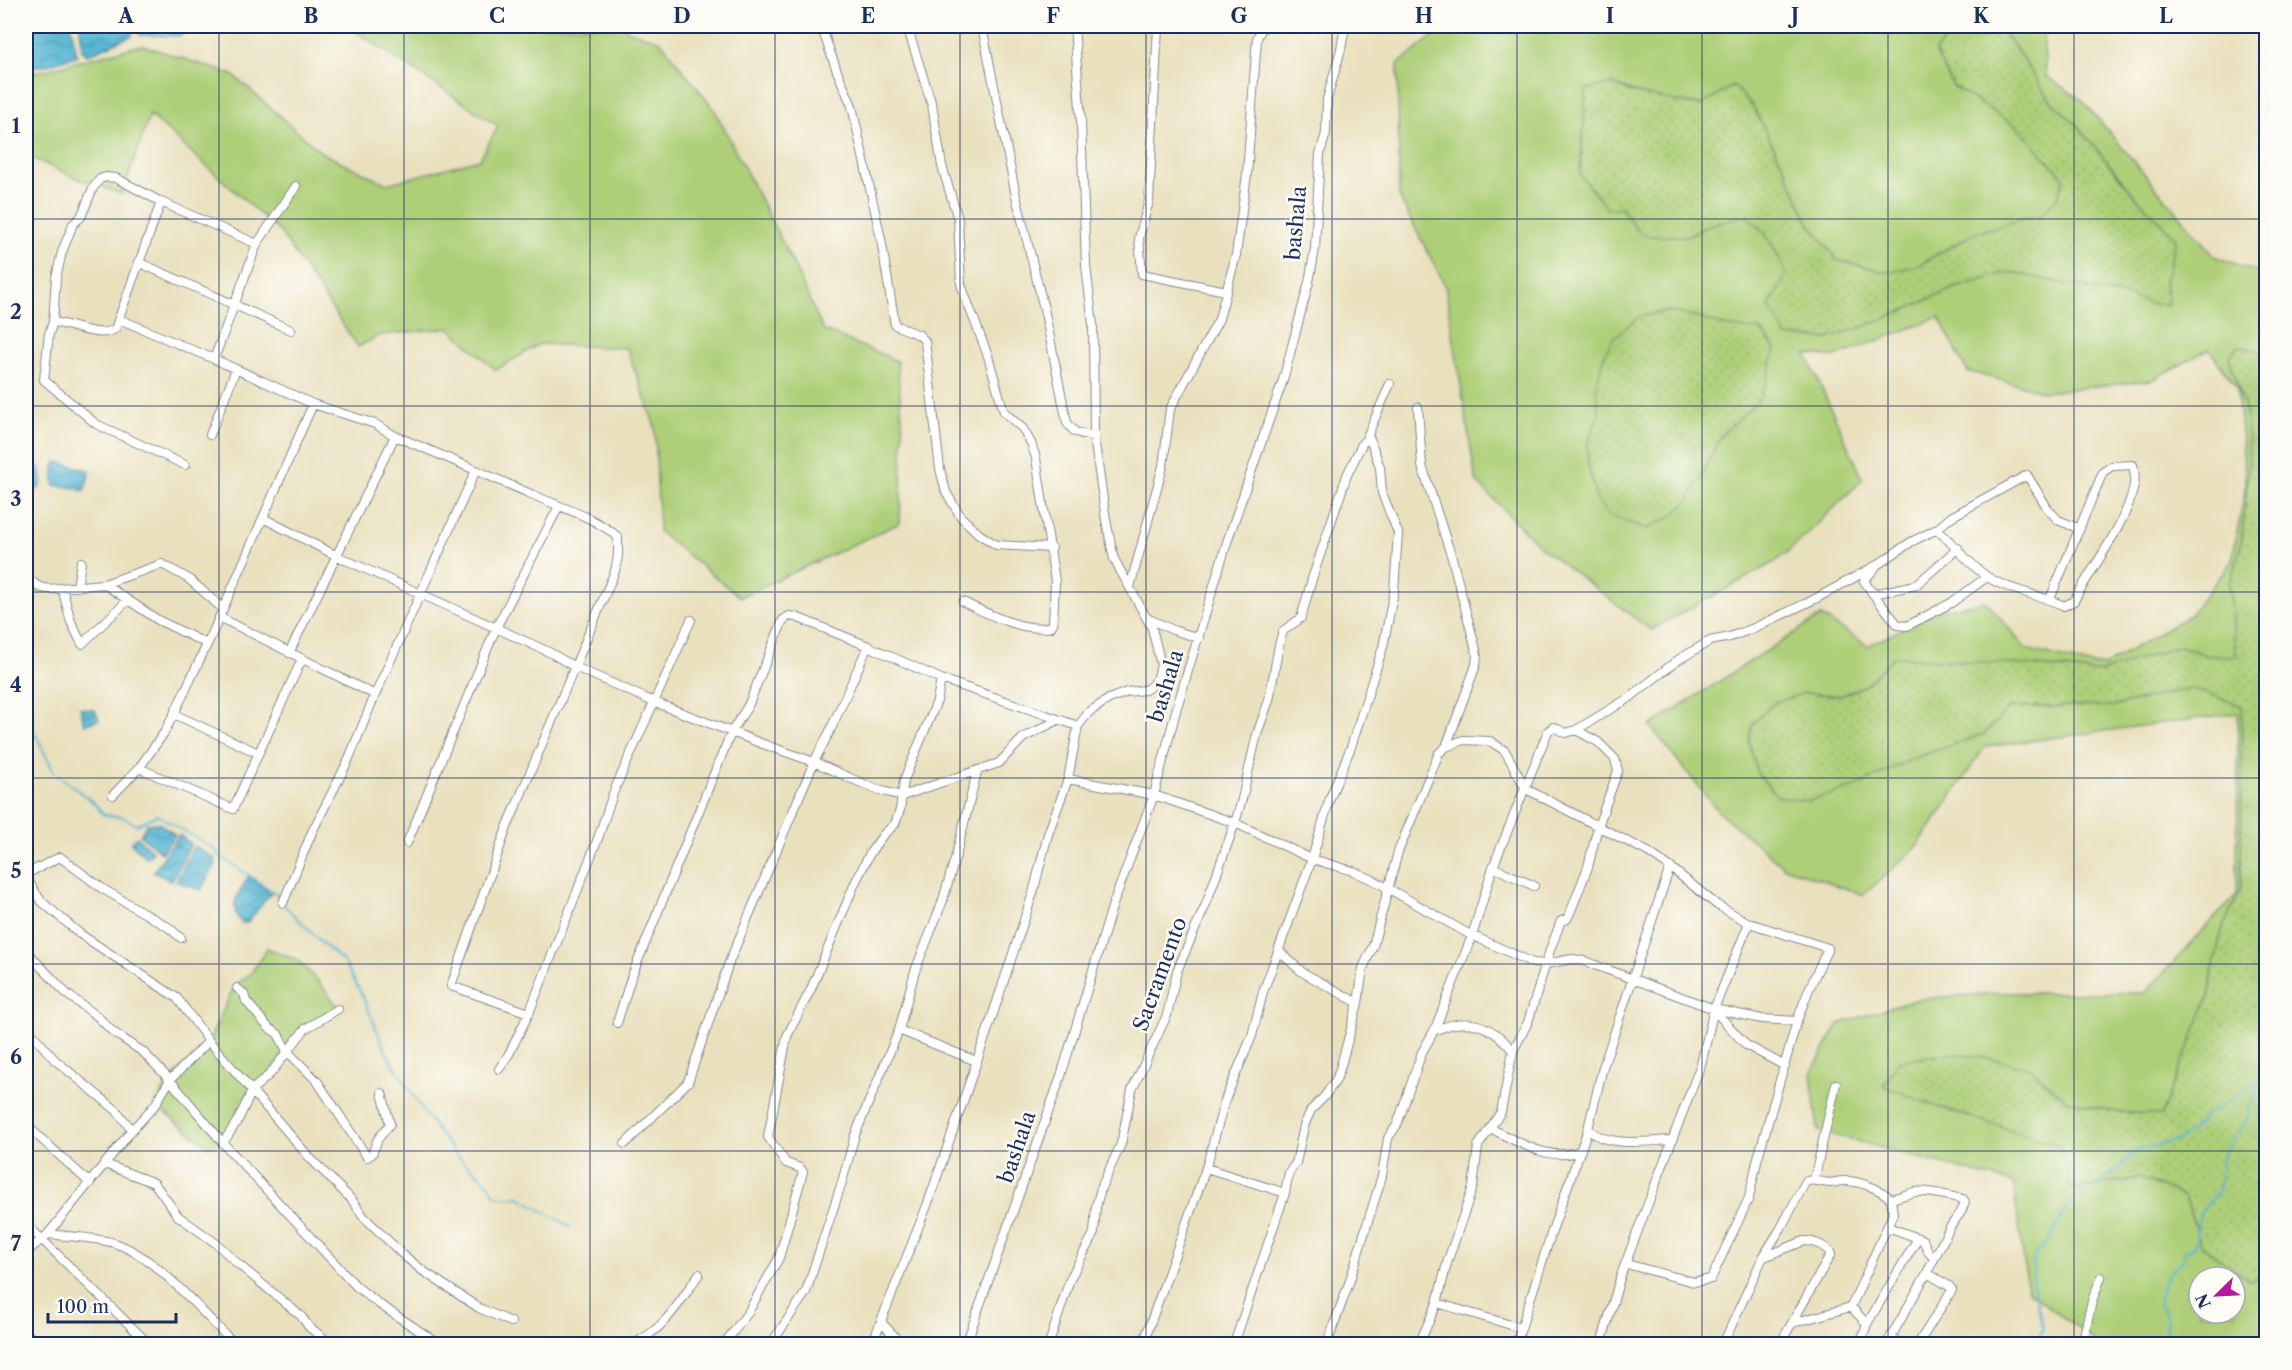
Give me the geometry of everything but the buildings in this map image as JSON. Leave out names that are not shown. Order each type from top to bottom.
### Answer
[{"type":"street","points":[[821,26],[852,106],[881,239],[895,324],[919,334],[925,341],[940,470],[946,492],[961,517],[979,534],[996,545],[1052,548]]},
{"type":"street","points":[[907,26],[932,105],[942,166],[958,219],[962,284],[988,356],[1004,412],[1023,429],[1034,451],[1052,548],[1055,581],[1051,627],[1042,628],[999,619],[963,602]]},
{"type":"street","points":[[982,26],[1016,196],[1045,313],[1067,423],[1075,432],[1094,437]]},
{"type":"street","points":[[872,1344],[928,1203],[1033,893],[1048,834],[1068,779],[1078,726],[1089,712],[1109,699],[1127,692],[1145,690],[1158,677],[1161,665],[1157,645],[1147,618],[1114,559],[1094,437],[1093,325],[1086,266],[1081,122],[1074,26]]},
{"type":"street","points":[[1158,26],[1149,201],[1139,238],[1142,274],[1227,291]]},
{"type":"street","points":[[1130,587],[1163,466],[1170,409],[1219,320],[1236,255],[1247,174],[1257,38],[1255,26]]},
{"type":"street","points":[[1257,38],[1263,26]]},
{"type":"street","name":"bashala","points":[[966,1344],[1064,1067],[1113,904],[1154,795],[1177,707],[1228,539],[1283,380],[1309,282],[1315,249],[1320,154],[1326,133],[1327,99],[1345,26]]},
{"type":"street","points":[[185,465],[96,424],[44,380],[49,334],[54,322],[56,278],[62,252],[72,224],[81,217],[93,188],[100,179],[106,177],[116,178],[161,202],[257,244]]},
{"type":"street","points":[[214,359],[257,244],[296,186]]},
{"type":"street","points":[[54,322],[109,332],[115,329],[161,202]]},
{"type":"street","points":[[138,262],[291,330]]},
{"type":"street","points":[[119,319],[313,404],[375,424],[395,436],[559,506],[580,512],[602,524],[618,537],[615,571],[506,830],[451,986],[529,1013]]},
{"type":"street","points":[[210,435],[236,369]]},
{"type":"street","points":[[1143,1344],[1206,1168],[1225,1101],[1252,1036],[1263,992],[1280,951],[1380,656],[1394,591],[1398,533],[1382,493],[1380,467],[1372,443],[1370,439],[1366,439],[1390,384]]},
{"type":"street","points":[[113,795],[139,768],[164,733],[174,714],[313,404]]},
{"type":"street","points":[[1418,407],[1422,466],[1452,558],[1477,654],[1476,665],[1446,747]]},
{"type":"street","points":[[289,653],[395,436]]},
{"type":"street","name":"Sacramento","points":[[1049,1344],[1070,1279],[1094,1233],[1099,1197],[1122,1141],[1132,1090],[1167,1015],[1177,971],[1206,904],[1242,800],[1257,734],[1269,700],[1283,631],[1301,618],[1345,480],[1366,439]]},
{"type":"street","points":[[1937,529],[1987,577],[2013,590],[2050,598],[2064,606],[2074,600],[2127,510],[2133,482],[2133,465],[2112,466],[2103,472],[2050,598]]},
{"type":"street","points":[[283,903],[312,832],[347,763],[420,592],[476,470]]},
{"type":"street","points":[[1328,1344],[1382,1176],[1388,1138],[1397,1125],[1422,1052],[1434,1031],[1472,936],[1493,867],[1548,731],[1553,728],[1566,733],[1576,730],[1629,698],[1678,660],[1710,641],[1730,637],[1783,615],[1877,565],[1911,542],[1937,529],[1951,517],[2027,475],[2048,509],[2058,520],[2080,529]]},
{"type":"street","points":[[407,843],[496,628],[559,506]]},
{"type":"street","points":[[263,518],[337,556],[420,592],[549,652],[575,667],[654,702],[814,762],[875,789],[902,796],[999,763],[1025,736],[1058,720]]},
{"type":"street","points":[[1873,594],[1916,585],[1958,548]]},
{"type":"street","points":[[77,586],[81,562]]},
{"type":"street","points":[[26,577],[39,587],[48,589],[104,584],[162,564],[189,579],[221,613],[302,660],[375,695]]},
{"type":"street","points":[[1877,565],[1864,581],[1898,625],[1907,626],[1951,603],[1987,577]]},
{"type":"street","points":[[104,584],[159,620],[207,644]]},
{"type":"street","points":[[62,588],[71,622],[82,645],[128,600]]},
{"type":"street","points":[[617,1023],[631,978],[732,731],[748,706],[786,617],[796,616],[941,678],[1078,726]]},
{"type":"street","points":[[1147,618],[1173,630],[1199,638]]},
{"type":"street","points":[[499,1069],[529,1013],[597,841],[614,791],[691,620]]},
{"type":"street","points":[[625,1144],[688,1082],[730,960],[814,762],[868,646]]},
{"type":"street","points":[[139,768],[232,809],[302,660]]},
{"type":"street","points":[[723,1344],[747,1314],[779,1258],[803,1172],[800,1168],[786,1163],[768,1137],[788,1036],[870,853],[883,835],[895,824],[904,780],[937,701],[941,678]]},
{"type":"street","points":[[174,714],[258,753]]},
{"type":"street","points":[[1419,1344],[1437,1303],[1447,1263],[1473,1187],[1478,1146],[1501,1112],[1513,1051],[1528,1022],[1561,921],[1567,919],[1570,913],[1588,867],[1598,826],[1618,771],[1615,759],[1598,742],[1576,730]]},
{"type":"street","points":[[1234,1344],[1286,1192],[1290,1172],[1296,1162],[1304,1126],[1311,1110],[1336,1080],[1358,1003],[1363,968],[1372,946],[1404,834],[1439,753],[1446,747],[1463,740],[1490,741],[1504,751],[1526,789],[1648,852],[1717,905],[1749,923],[1828,948],[1797,1021],[1757,1161],[1749,1198],[1711,1279],[1694,1282],[1626,1264]]},
{"type":"street","points":[[771,1344],[806,1292],[855,1135],[899,1030],[915,971],[942,903],[956,859],[977,772]]},
{"type":"street","points":[[1068,779],[1154,795],[1234,823],[1312,859],[1353,871],[1472,936],[1533,963],[1572,959],[1714,1010],[1762,1019],[1797,1021]]},
{"type":"street","points":[[26,874],[60,857],[103,889],[181,938]]},
{"type":"street","points":[[1493,867],[1534,886]]},
{"type":"street","points":[[1516,1344],[1588,1129],[1603,1067],[1670,867]]},
{"type":"street","points":[[26,878],[41,901],[80,934],[177,999],[209,1041],[253,1089],[310,1158],[352,1200],[364,1217],[402,1254],[423,1271],[479,1308],[511,1322]]},
{"type":"street","points":[[1601,1344],[1615,1293],[1701,1064],[1714,1010],[1749,923]]},
{"type":"street","points":[[26,951],[68,995],[97,1016],[111,1030],[143,1052],[223,1143],[357,1287],[439,1344]]},
{"type":"street","points":[[1280,951],[1302,972],[1358,1003]]},
{"type":"street","points":[[237,988],[244,994],[246,1001],[268,1028],[278,1034],[287,1050],[316,1081],[367,1157],[372,1154],[378,1139],[390,1125],[382,1093]]},
{"type":"street","points":[[223,1143],[238,1120],[245,1101],[253,1089],[270,1074],[305,1029],[338,1009]]},
{"type":"street","points":[[1714,1010],[1746,1045],[1785,1066]]},
{"type":"street","points":[[1434,1031],[1449,1023],[1491,1029],[1502,1037],[1513,1051]]},
{"type":"street","points":[[26,1027],[55,1060],[116,1110],[132,1130]]},
{"type":"street","points":[[899,1030],[976,1061]]},
{"type":"street","points":[[26,1253],[45,1237],[155,1105],[170,1080],[209,1041]]},
{"type":"street","points":[[1814,1180],[1836,1084]]},
{"type":"street","points":[[26,1125],[90,1183]]},
{"type":"street","points":[[1490,1128],[1527,1146],[1553,1153],[1566,1155],[1581,1150]]},
{"type":"street","points":[[1588,1129],[1597,1137],[1619,1141],[1672,1140]]},
{"type":"street","points":[[105,1164],[154,1183],[178,1216],[217,1244],[331,1344]]},
{"type":"street","points":[[1206,1168],[1286,1192]]},
{"type":"street","points":[[1724,1344],[1763,1257],[1781,1228],[1803,1184],[1814,1180],[1831,1183],[1841,1180],[1852,1182],[1871,1187],[1892,1199],[1916,1192],[1963,1199],[1964,1206],[1950,1227],[1888,1341],[1903,1344]]},
{"type":"street","points":[[1793,1323],[1851,1307],[1893,1214],[1892,1199]]},
{"type":"street","points":[[26,1224],[45,1237],[149,1344]]},
{"type":"street","points":[[1888,1227],[1918,1238],[1925,1243],[1927,1251],[1934,1258]]},
{"type":"street","points":[[45,1237],[114,1243],[139,1254],[156,1267],[235,1344]]},
{"type":"street","points":[[1860,1344],[1867,1324],[1918,1238]]},
{"type":"street","points":[[1763,1257],[1804,1241],[1811,1241],[1830,1251],[1830,1257],[1779,1344]]},
{"type":"street","points":[[1918,1344],[1952,1290],[1927,1273]]},
{"type":"street","points":[[633,1344],[650,1336],[673,1312],[699,1274]]},
{"type":"street","points":[[2082,1344],[2092,1301],[2101,1276]]},
{"type":"street","points":[[1437,1303],[1521,1328]]},
{"type":"street","points":[[1851,1307],[1867,1324]]},
{"type":"street","points":[[881,1322],[902,1344]]},
{"type":"street","points":[[26,1332],[38,1344]]},
{"type":"green space","points":[[348,26],[625,26],[627,30],[660,41],[714,109],[794,265],[823,330],[897,361],[903,431],[900,523],[740,597],[659,532],[655,427],[627,348],[539,344],[496,370],[449,328],[381,335],[358,347],[280,232],[150,115],[122,194],[71,176],[26,155],[26,75],[142,45],[233,75],[322,153],[387,184],[480,159],[498,126]]},
{"type":"green space","points":[[1446,26],[1957,26],[1935,51],[1953,86],[2018,127],[2064,178],[2058,196],[2041,216],[2018,219],[1977,232],[1917,266],[1886,272],[1837,260],[1809,223],[1783,165],[1752,105],[1680,102],[1645,95],[1611,83],[1586,90],[1584,134],[1621,207],[1637,230],[1686,236],[1715,223],[1746,216],[1754,222],[1771,242],[1787,275],[1769,306],[1884,319],[1954,288],[2008,272],[2132,297],[2153,304],[2167,304],[2165,283],[2176,239],[2131,191],[2076,124],[2050,100],[2014,46],[1997,26],[2037,26],[2043,34],[2046,76],[2082,100],[2214,256],[2266,275],[2266,367],[2260,352],[2238,346],[2229,357],[2247,416],[2249,463],[2242,539],[2229,583],[2236,656],[2209,656],[2179,646],[2100,673],[2025,665],[1893,657],[1866,685],[1841,696],[1804,693],[1855,787],[1914,758],[1984,734],[2010,707],[2114,706],[2191,688],[2243,706],[2241,889],[2223,927],[2212,972],[2210,993],[2161,1116],[2117,1112],[2066,1100],[2030,1068],[1932,1105],[2062,1146],[2072,1189],[2140,1178],[2185,1197],[2201,1245],[2228,1265],[2187,1265],[2187,1325],[2247,1325],[2247,1279],[2249,1280],[2266,1275],[2266,1344],[2099,1344],[2028,1291],[2013,1183],[1818,1131],[1811,1073],[1839,1024],[1918,999],[1999,993],[2145,993],[2237,894],[2238,713],[1985,747],[1918,845],[1864,895],[1784,867],[1718,811],[1650,726],[1821,616],[1868,646],[1938,611],[1986,601],[2026,649],[2086,664],[2104,666],[2190,615],[2232,561],[2246,484],[2237,388],[2209,349],[2153,380],[2045,392],[1967,371],[1939,317],[1835,357],[1806,354],[1863,479],[1798,543],[1775,562],[1651,630],[1539,546],[1476,481],[1445,285],[1399,197],[1398,64]]},
{"type":"green space","points":[[1957,26],[1997,26],[2014,46],[2050,100],[2076,124],[2131,191],[2176,239],[2165,283],[2168,304],[2153,304],[2132,297],[2008,272],[1954,288],[1884,319],[1828,339],[1786,336],[1769,306],[1787,274],[1771,242],[1754,222],[1746,216],[1715,223],[1686,236],[1647,236],[1637,230],[1621,207],[1607,209],[1580,175],[1586,90],[1611,83],[1630,92],[1701,106],[1733,85],[1752,105],[1783,165],[1809,223],[1837,260],[1886,272],[1917,266],[1977,232],[2018,219],[2041,216],[2058,196],[2064,178],[2018,127],[1953,86],[1935,51]]},
{"type":"green space","points":[[1666,311],[1729,327],[1761,330],[1775,349],[1766,384],[1759,400],[1722,435],[1687,503],[1667,519],[1647,529],[1610,516],[1596,499],[1588,463],[1588,443],[1599,412],[1596,388],[1603,358],[1613,338],[1639,317]]},
{"type":"green space","points":[[2238,346],[2260,352],[2266,368],[2266,1275],[2249,1280],[2247,1265],[2228,1265],[2201,1245],[2185,1197],[2140,1178],[2071,1189],[2062,1146],[1932,1105],[1883,1086],[1899,1061],[1945,1054],[1984,1057],[2030,1068],[2066,1100],[2117,1112],[2161,1115],[2210,993],[2212,972],[2223,927],[2241,889],[2242,706],[2191,688],[2114,706],[2010,707],[1984,734],[1914,758],[1855,787],[1809,801],[1778,797],[1757,773],[1749,741],[1753,723],[1774,703],[1804,693],[1841,696],[1866,685],[1893,657],[2025,665],[2100,673],[2179,646],[2209,656],[2236,656],[2229,583],[2242,539],[2249,463],[2247,415],[2229,357]]},
{"type":"green space","points":[[267,948],[297,960],[319,982],[338,1007],[298,1034],[222,1141],[209,1147],[155,1105],[170,1080],[209,1041],[234,987],[252,972]]},
{"type":"water","points":[[26,26],[71,26],[77,56],[43,66],[26,67]]},
{"type":"water","points":[[80,26],[129,26],[133,35],[87,55],[82,50]]},
{"type":"water","points":[[135,26],[188,26],[184,34],[179,36],[140,35]]},
{"type":"water","points":[[57,462],[90,470],[85,490],[54,485],[54,466]]},
{"type":"water","points":[[37,466],[41,470],[40,487],[26,496],[26,470]]},
{"type":"water","points":[[80,708],[95,710],[99,719],[85,725]]},
{"type":"water","points":[[159,823],[175,835],[162,853],[140,835],[147,824]]},
{"type":"water","points":[[179,835],[191,844],[172,881],[153,872]]},
{"type":"water","points":[[137,837],[153,852],[147,858],[131,843]]},
{"type":"water","points":[[194,846],[215,859],[216,864],[201,890],[176,881]]},
{"type":"water","points":[[248,877],[271,893],[247,923],[242,923],[237,917],[234,906]]},
{"type":"waterway","points":[[26,709],[31,713],[34,731],[54,772],[93,802],[104,815],[123,817],[137,825],[157,815],[213,848],[221,857],[277,894],[282,901]]},
{"type":"waterway","points":[[285,906],[344,962],[363,997],[387,1054],[425,1114],[455,1154],[489,1184],[494,1194],[501,1198],[519,1197],[571,1227]]},
{"type":"waterway","points":[[2161,1344],[2167,1319],[2159,1304],[2168,1274],[2182,1262],[2185,1251],[2193,1247],[2197,1238],[2201,1212],[2217,1193],[2222,1155],[2246,1121],[2266,1061]]},
{"type":"waterway","points":[[2030,1344],[2038,1338],[2043,1329],[2033,1285],[2033,1257],[2050,1239],[2069,1203],[2111,1175],[2137,1150],[2180,1140],[2190,1133],[2206,1115],[2259,1081]]}]
